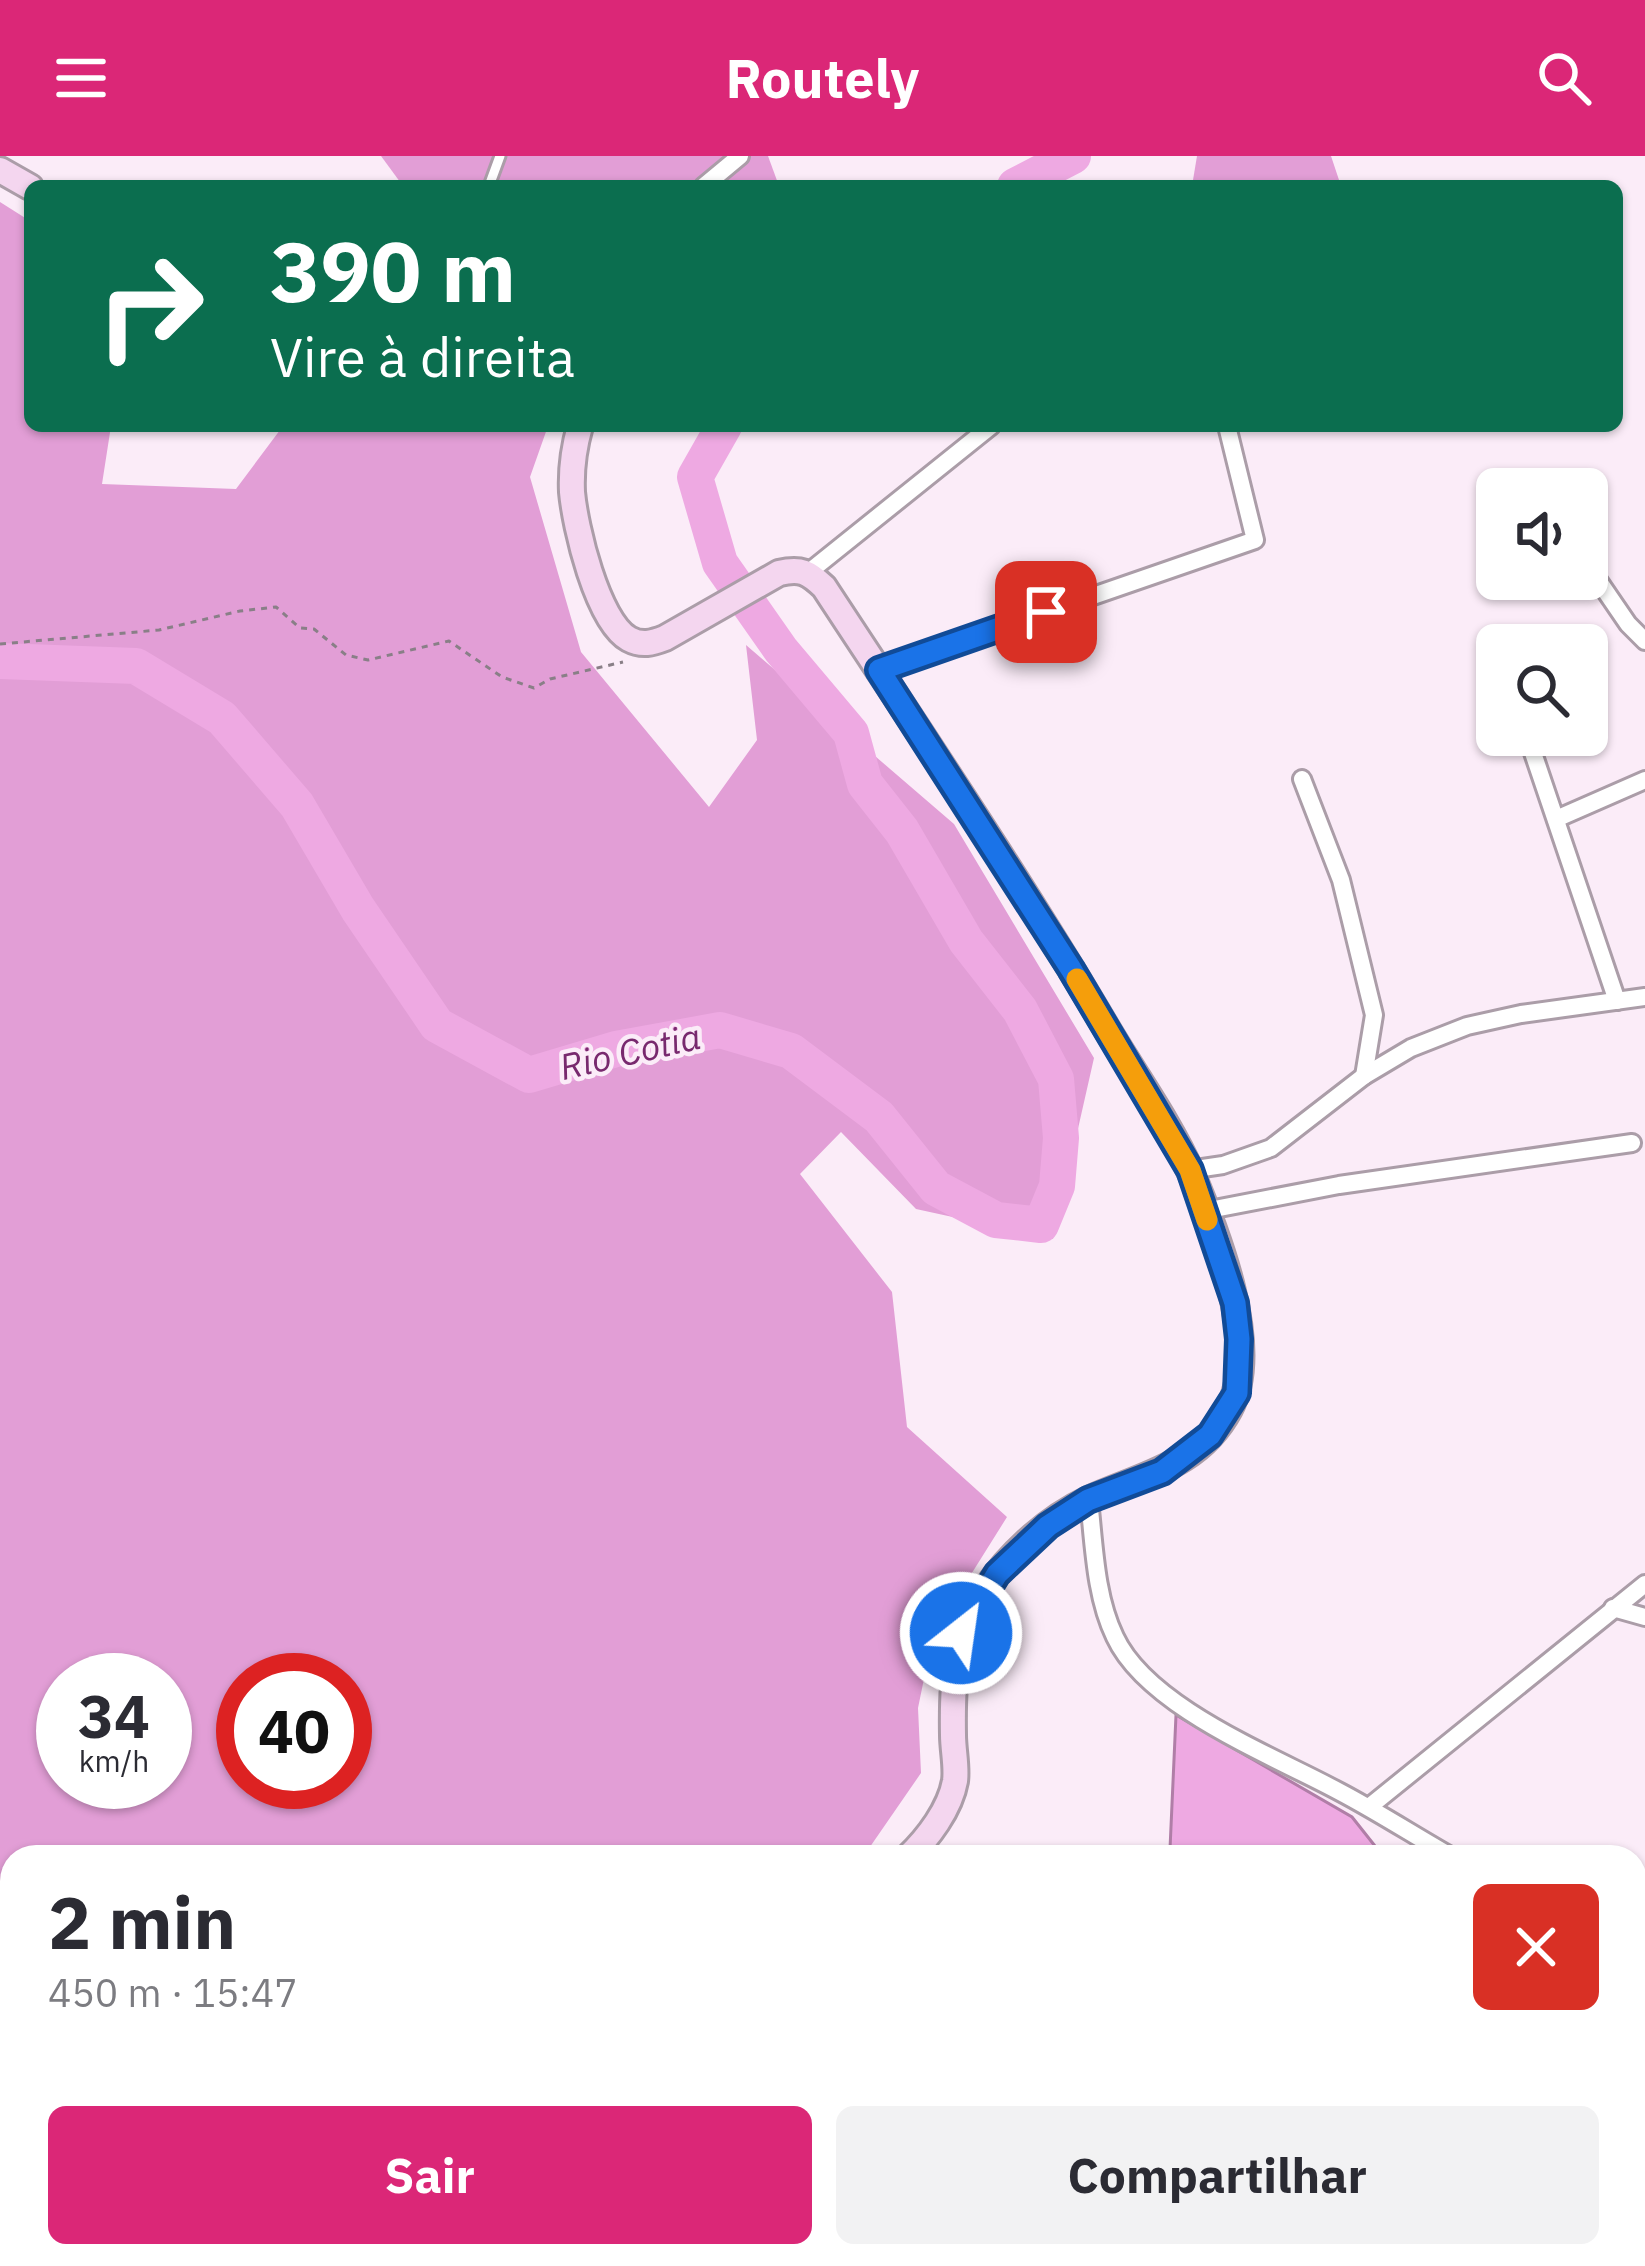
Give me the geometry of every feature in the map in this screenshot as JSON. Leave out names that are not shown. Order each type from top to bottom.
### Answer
[{"type":"street","points":[[711,180],[740,156]]},
{"type":"street","points":[[579,432],[573,461],[583,554],[620,631],[631,640],[647,644],[665,638],[760,583],[797,569],[809,572],[824,587],[1071,969],[1190,1170],[1235,1303],[1237,1393],[1226,1415],[1187,1455],[1162,1472],[1088,1500],[1048,1526],[997,1574],[969,1617],[953,1661],[955,1780],[939,1820],[918,1845]]},
{"type":"street","points":[[809,572],[984,432]]},
{"type":"street","points":[[879,670],[1256,540],[1229,432]]},
{"type":"street","points":[[1608,595],[1645,641]]},
{"type":"street","points":[[1534,756],[1617,1001]]},
{"type":"street","points":[[1302,778],[1341,880],[1374,1015],[1364,1076]]},
{"type":"street","points":[[1556,819],[1645,780]]},
{"type":"street","points":[[1190,1170],[1223,1165],[1270,1148],[1364,1076],[1411,1048],[1466,1026],[1645,997]]},
{"type":"street","points":[[1204,1211],[1339,1185],[1632,1143]]},
{"type":"street","points":[[1088,1500],[1105,1607],[1115,1639],[1137,1668],[1210,1726],[1433,1845]]},
{"type":"street","points":[[1369,1807],[1645,1583]]},
{"type":"street","points":[[1613,1608],[1645,1617]]},
{"type":"path","points":[[0,644],[159,630],[240,610],[276,607],[346,655],[368,660],[449,641],[502,677],[534,688],[550,679],[623,662],[620,631]]},
{"type":"shaded area","points":[[381,156],[768,156],[777,180],[399,180]]},
{"type":"shaded area","points":[[1197,156],[1331,156],[1339,180],[1193,180]]},
{"type":"shaded area","points":[[0,202],[24,217],[24,432],[110,432],[102,484],[236,489],[279,432],[546,432],[530,477],[581,652],[709,807],[757,740],[746,645],[954,824],[1094,1058],[1053,1239],[916,1209],[841,1132],[800,1174],[892,1292],[907,1427],[1007,1517],[933,1635],[918,1708],[921,1773],[871,1845],[0,1845]]},
{"type":"shaded area","points":[[1176,1715],[1352,1817],[1374,1845],[1170,1845]]},
{"type":"waterway","name":"Rio Cotia","points":[[1027,180],[1073,156]]},
{"type":"waterway","name":"Rio Cotia","points":[[0,661],[136,666],[222,718],[297,805],[358,909],[437,1025],[529,1075],[616,1049],[720,1030],[791,1051],[879,1117],[936,1188],[996,1220],[1041,1225],[1057,1186],[1061,1138],[1056,1079],[1020,1010],[966,941],[902,831],[865,784],[851,733],[781,650],[720,563],[695,477],[721,432]]},
{"type":"slow traffic","points":[[1077,979],[1190,1170],[1207,1220]]},
{"type":"route","points":[[961,1633],[976,1602],[1021,1548],[1088,1500],[1132,1486],[1187,1455],[1210,1435],[1237,1393],[1235,1303],[1190,1170],[1071,969],[879,670],[1046,612]]}]
